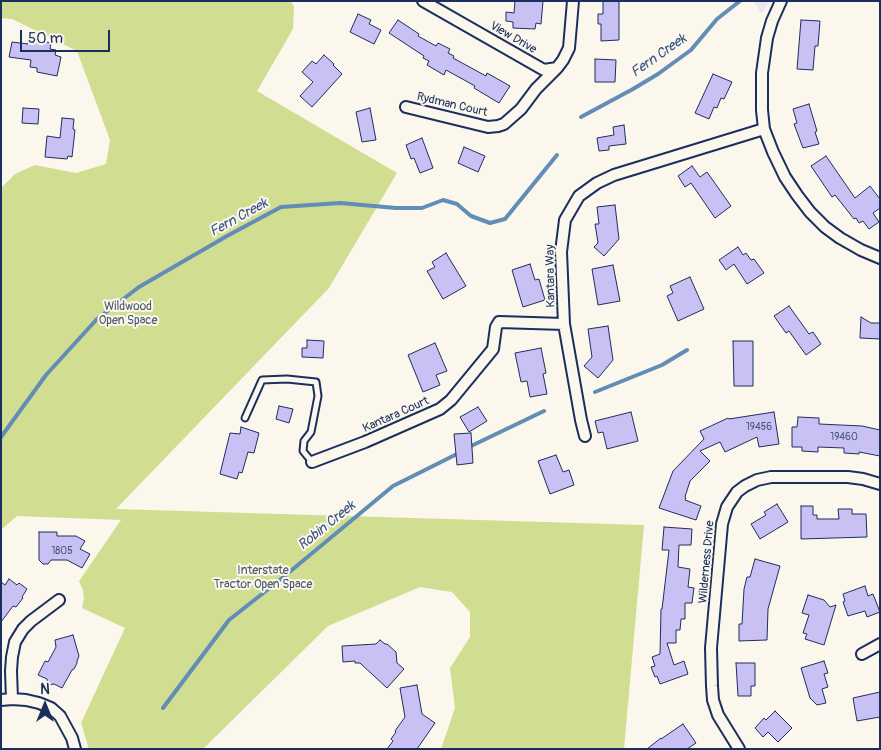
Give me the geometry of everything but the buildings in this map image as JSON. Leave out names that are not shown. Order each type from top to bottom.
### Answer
[{"type":"street","name":"View Drive","points":[[423,1],[544,70],[557,68]]},
{"type":"street","points":[[557,68],[564,60],[569,48],[573,1]]},
{"type":"street","points":[[781,1],[772,21],[762,73],[764,129],[785,177],[810,212],[832,233],[861,250],[880,258]]},
{"type":"street","name":"Rydman Court","points":[[406,107],[488,127],[498,126],[504,124],[521,109],[557,68]]},
{"type":"street","name":"Kantara Way","points":[[585,436],[564,324],[561,252],[566,220],[579,196],[597,183],[614,175],[764,129]]},
{"type":"street","name":"Kantara Court","points":[[312,462],[440,409],[451,400],[493,349],[496,328],[500,322],[564,324]]},
{"type":"street","name":"Wilderness Drive","points":[[739,749],[718,715],[713,700],[712,686],[712,648],[722,524],[727,507],[737,492],[745,486],[757,480],[771,477],[848,477],[880,484]]},
{"type":"street","points":[[12,699],[12,664],[15,642],[23,629],[31,621],[58,600]]},
{"type":"street","points":[[862,654],[880,644]]},
{"type":"street","points":[[1,700],[26,700],[51,708],[60,716],[72,738],[75,749]]},
{"type":"lane","points":[[245,418],[262,380],[287,379],[316,382],[318,396],[311,432],[304,441],[303,451],[312,462]]},
{"type":"shaded area","points":[[753,1],[769,1],[762,14]]},
{"type":"green space","points":[[1,1],[291,1],[294,7],[293,29],[257,91],[397,173],[329,288],[116,509],[644,525],[624,749],[441,749],[455,708],[450,668],[470,637],[470,612],[452,592],[420,587],[328,626],[203,749],[89,749],[81,723],[125,628],[82,608],[84,598],[79,581],[121,520],[17,516],[1,530],[1,188],[15,174],[35,165],[76,173],[106,164],[110,140],[77,51],[12,19],[1,18]]},
{"type":"waterway","name":"Fern Creek","points":[[581,117],[658,74],[691,50],[717,19],[740,1]]},
{"type":"waterway","name":"Fern Creek","points":[[1,437],[46,375],[97,319],[139,287],[281,207],[340,203],[396,208],[422,208],[443,200],[457,204],[471,216],[490,223],[505,219],[557,155]]},
{"type":"waterway","name":"Robin Creek","points":[[595,392],[662,365],[687,350]]},
{"type":"waterway","name":"Robin Creek","points":[[469,447],[544,411]]},
{"type":"waterway","name":"Robin Creek","points":[[163,708],[229,620],[393,486],[459,453]]},
{"type":"park label","name":"Wildwood Open Space","points":[[128,314]]},
{"type":"park label","name":"Interstate Tractor Open Space","points":[[263,578]]}]
